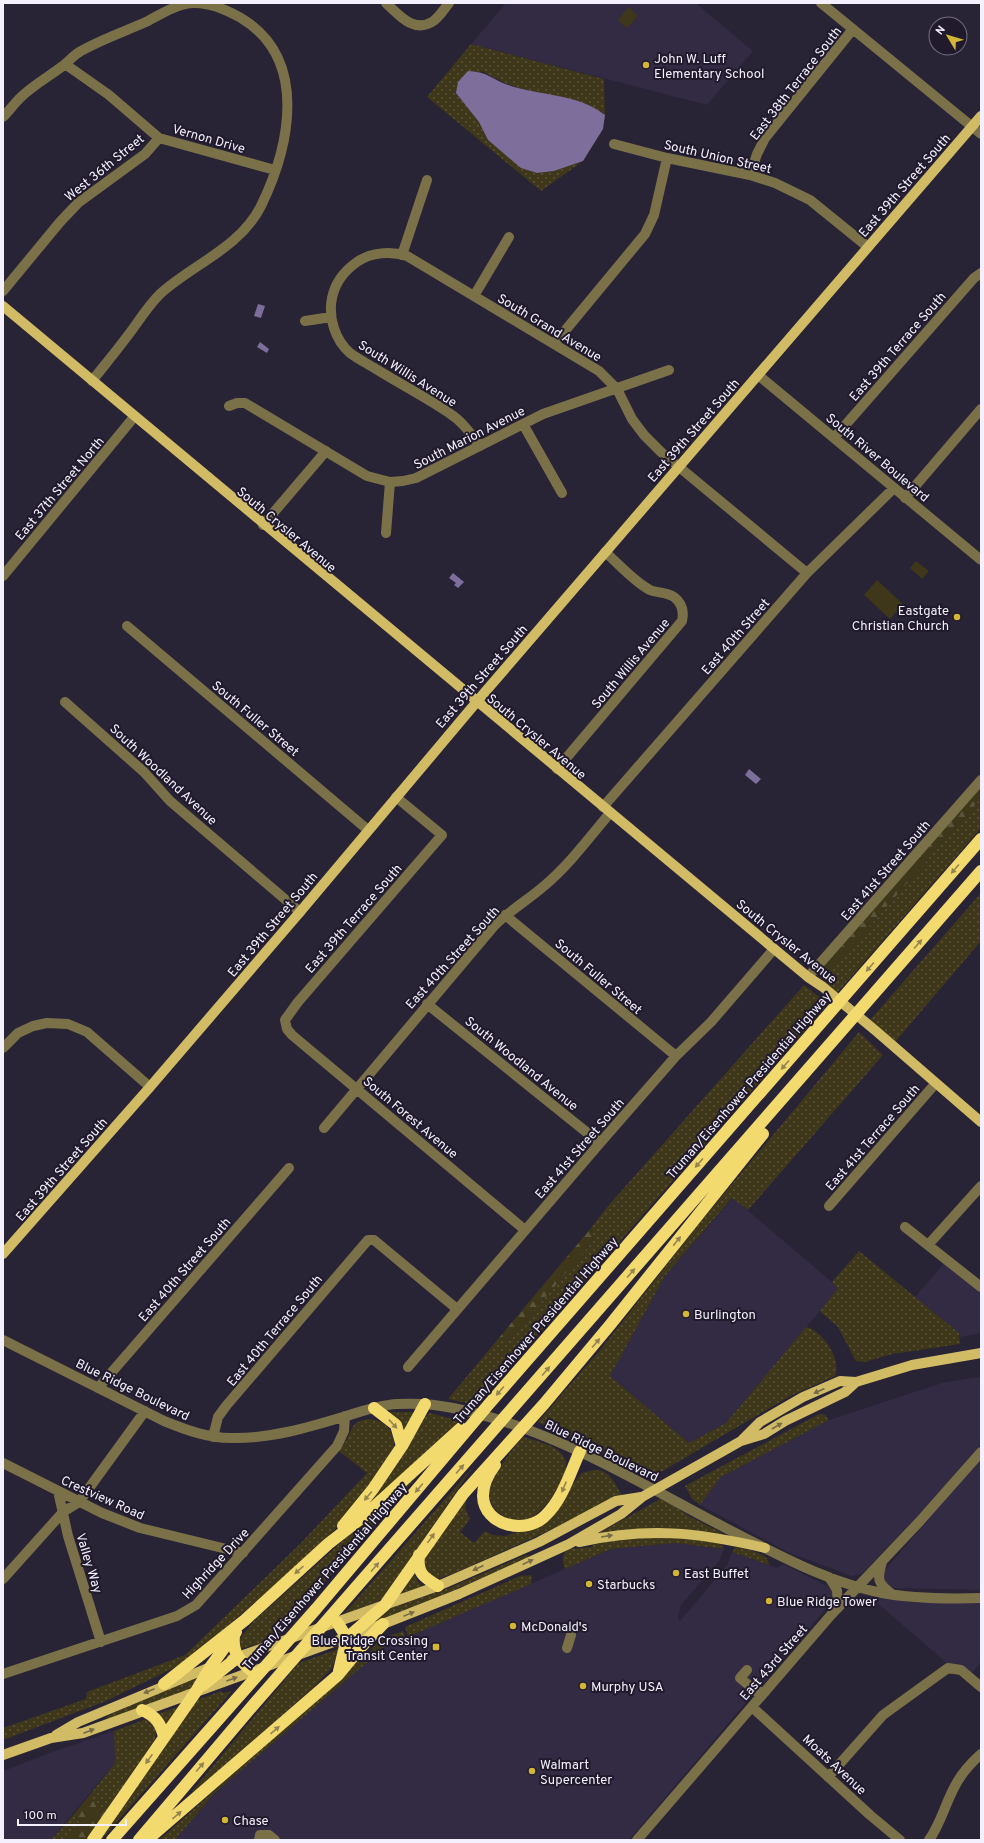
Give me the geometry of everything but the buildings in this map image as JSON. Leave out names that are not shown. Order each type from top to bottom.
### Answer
[{"type":"highway","name":"Truman/Eisenhower Presidential Highway","points":[[112,1840],[316,1609],[489,1404],[981,839]]},
{"type":"highway","points":[[139,1840],[255,1702],[981,871]]},
{"type":"highway","points":[[580,1451],[561,1495],[546,1516],[536,1523],[526,1527],[516,1527],[496,1519],[488,1509],[483,1497],[489,1474],[511,1442],[610,1326],[760,1138],[833,1042]]},
{"type":"highway","points":[[328,1544],[373,1490],[402,1446],[425,1404]]},
{"type":"highway","points":[[164,1684],[244,1620],[328,1544],[364,1516],[431,1454],[489,1404]]},
{"type":"highway","points":[[374,1408],[396,1424],[402,1446]]},
{"type":"highway","points":[[338,1674],[347,1638],[385,1605],[463,1494],[503,1448],[511,1442]]},
{"type":"highway","points":[[419,1555],[418,1566],[421,1573],[438,1586]]},
{"type":"highway","points":[[93,1840],[244,1620]]},
{"type":"highway","points":[[337,1622],[347,1638]]},
{"type":"highway","points":[[147,1840],[338,1674],[383,1624]]},
{"type":"highway","points":[[234,1636],[233,1646],[238,1657],[253,1672]]},
{"type":"highway","points":[[195,1693],[208,1680],[238,1657]]},
{"type":"highway","points":[[142,1710],[151,1714],[157,1720],[162,1727],[164,1737]]},
{"type":"main road","name":"East 39th Street South","points":[[3,1254],[150,1087],[300,912],[476,702],[981,116]]},
{"type":"main road","name":"South Crysler Avenue","points":[[3,306],[263,525],[606,810],[808,977],[823,987],[876,1031],[935,1084],[981,1122]]},
{"type":"main road","points":[[3,1755],[51,1738],[83,1733],[142,1710],[195,1693],[347,1638],[459,1594],[569,1544],[621,1514],[642,1497],[741,1440],[760,1422],[804,1397],[840,1381],[856,1382],[912,1365],[981,1353]]},
{"type":"main road","points":[[51,1738],[78,1722],[164,1684],[438,1586],[539,1542],[616,1501],[642,1497]]},
{"type":"main road","points":[[569,1544],[624,1533],[651,1532],[688,1534],[730,1540],[765,1548]]},
{"type":"street","points":[[3,117],[21,97],[80,52],[175,8],[192,3],[211,6],[231,12],[249,23],[264,37],[278,57],[285,76],[288,93],[288,112],[283,142],[275,170],[260,207],[246,229],[233,241],[159,295],[147,308],[92,381]]},
{"type":"street","points":[[386,3],[410,24],[422,26],[433,22],[449,3]]},
{"type":"street","points":[[821,3],[981,134]]},
{"type":"street","name":"East 38th Terrace South","points":[[750,175],[757,154],[765,138],[853,29]]},
{"type":"street","name":"Vernon Drive","points":[[65,64],[109,95],[159,138],[275,170]]},
{"type":"street","name":"West 36th Street","points":[[3,290],[60,222],[78,203],[145,154],[159,138]]},
{"type":"street","name":"South Union Street","points":[[614,144],[666,158],[750,175],[775,183],[810,200],[868,246]]},
{"type":"street","points":[[554,344],[645,234],[654,215],[666,158]]},
{"type":"street","points":[[402,255],[427,180]]},
{"type":"street","points":[[474,296],[509,237]]},
{"type":"street","name":"South Willis Avenue","points":[[402,255],[389,253],[374,254],[351,266],[341,277],[334,290],[330,305],[331,317],[337,337],[350,353],[451,414],[466,427],[480,446]]},
{"type":"street","name":"South Grand Avenue","points":[[402,255],[474,296],[599,372],[617,389],[632,419],[644,435],[806,573]]},
{"type":"street","name":"East 39th Terrace South","points":[[834,438],[974,278],[981,273]]},
{"type":"street","points":[[304,321],[331,317]]},
{"type":"street","name":"South Marion Avenue","points":[[229,406],[237,403],[245,403],[366,476],[390,482],[403,481],[416,478],[543,414],[669,370]]},
{"type":"street","name":"South River Boulevard","points":[[758,375],[905,498],[981,559]]},
{"type":"street","points":[[905,498],[981,409]]},
{"type":"street","name":"East 37th Street North","points":[[3,576],[134,417]]},
{"type":"street","points":[[523,424],[562,493]]},
{"type":"street","points":[[263,525],[326,451]]},
{"type":"street","points":[[386,533],[390,482]]},
{"type":"street","name":"East 40th Street","points":[[606,810],[806,573],[894,488]]},
{"type":"street","name":"South Willis Avenue","points":[[557,769],[682,621],[684,613],[674,597],[651,590],[605,552]]},
{"type":"street","name":"South Fuller Street","points":[[127,626],[368,830]]},
{"type":"street","name":"South Woodland Avenue","points":[[65,702],[144,772],[170,801],[300,912]]},
{"type":"street","name":"East 41st Street South","points":[[808,977],[981,780]]},
{"type":"street","name":"East 39th Terrace South","points":[[285,1020],[298,1002],[442,835],[396,797]]},
{"type":"street","name":"East 40th Street South","points":[[324,1128],[427,1004],[505,915],[544,887],[560,871],[606,810]]},
{"type":"street","name":"South Fuller Street","points":[[505,915],[676,1056]]},
{"type":"street","name":"East 41st Street South","points":[[408,1367],[676,1056],[711,1022],[774,949]]},
{"type":"street","name":"South Woodland Avenue","points":[[427,1004],[600,1143]]},
{"type":"street","name":"South Forest Avenue","points":[[285,1020],[287,1029],[292,1035],[525,1230]]},
{"type":"street","points":[[3,1048],[18,1033],[33,1026],[47,1023],[68,1024],[87,1032],[150,1087]]},
{"type":"street","name":"East 41st Terrace South","points":[[829,1206],[935,1084]]},
{"type":"street","name":"East 40th Street South","points":[[98,1388],[289,1168]]},
{"type":"street","points":[[928,1245],[981,1186]]},
{"type":"street","points":[[905,1227],[981,1287]]},
{"type":"street","name":"East 40th Terrace South","points":[[213,1437],[218,1417],[226,1406],[368,1240],[374,1240],[458,1309]]},
{"type":"street","name":"Blue Ridge Boulevard","points":[[3,1340],[164,1421],[192,1432],[213,1437],[255,1438],[395,1404],[425,1404],[452,1408],[494,1418],[533,1431],[580,1451],[765,1548],[828,1577],[858,1587],[892,1594],[936,1599],[981,1598]]},
{"type":"street","points":[[3,1579],[63,1512],[79,1502],[145,1411]]},
{"type":"street","name":"Highridge Drive","points":[[3,1674],[177,1616],[196,1604],[337,1446],[344,1431],[345,1416]]},
{"type":"street","name":"East 43rd Street","points":[[637,1840],[838,1608],[920,1521],[981,1452]]},
{"type":"street","name":"Crestview Road","points":[[3,1463],[102,1513],[140,1528],[243,1553]]},
{"type":"street","name":"Valley Way","points":[[58,1491],[68,1536],[101,1642]]},
{"type":"street","points":[[539,1542],[545,1554]]},
{"type":"street","points":[[882,1562],[878,1575],[879,1581],[884,1588],[892,1594]]},
{"type":"street","points":[[828,1577],[837,1590],[839,1596],[838,1608]]},
{"type":"street","points":[[828,1777],[883,1715],[948,1668],[961,1670],[981,1687]]},
{"type":"street","points":[[747,1670],[740,1678],[757,1692],[765,1692]]},
{"type":"street","name":"Moats Avenue","points":[[752,1707],[870,1815],[900,1840]]},
{"type":"street","points":[[929,1840],[943,1817],[954,1786],[969,1765],[981,1754]]},
{"type":"street","points":[[259,1840],[260,1835],[269,1835],[275,1840]]},
{"type":"shaded area","name":"John W. Luff Elementary School","points":[[506,3],[700,3],[698,5],[753,51],[707,105],[471,44]]},
{"type":"shaded area","points":[[468,71],[485,74],[502,83],[520,89],[558,96],[583,103],[605,115],[603,129],[583,161],[554,171],[537,173],[521,168],[488,140],[479,122],[456,93],[458,82]]},
{"type":"shaded area","points":[[258,304],[265,306],[261,318],[254,316]]},
{"type":"shaded area","points":[[260,342],[269,349],[267,353],[257,347]]},
{"type":"shaded area","points":[[453,573],[464,582],[458,588],[454,585],[456,583],[449,578]]},
{"type":"shaded area","points":[[749,769],[761,779],[756,784],[745,775]]},
{"type":"shaded area","points":[[733,1198],[839,1288],[726,1423],[689,1443],[610,1376],[665,1276]]},
{"type":"shaded area","points":[[945,1262],[981,1291],[981,1333],[960,1337],[959,1333],[915,1297]]},
{"type":"shaded area","points":[[981,1377],[981,1444],[924,1509],[862,1574],[852,1576],[790,1553],[700,1505],[721,1477],[829,1420],[945,1382]]},
{"type":"shaded area","points":[[981,1458],[981,1590],[895,1588],[888,1586],[882,1575],[885,1570]]},
{"type":"shaded area","points":[[675,1543],[724,1549],[720,1560],[681,1605],[678,1619],[680,1621],[727,1565],[732,1552],[777,1568],[783,1564],[827,1586],[833,1592],[834,1599],[629,1840],[175,1840],[215,1793],[385,1647],[611,1549]]},
{"type":"shaded area","points":[[868,1595],[911,1601],[981,1603],[981,1662],[972,1673],[961,1666],[949,1665]]},
{"type":"shaded area","points":[[114,1731],[115,1763],[51,1840],[3,1840],[3,1771],[52,1752]]},
{"type":"green space","points":[[629,7],[638,16],[627,28],[618,20]]},
{"type":"green space","points":[[471,44],[604,79],[605,115],[588,105],[517,87],[482,71],[456,93],[479,122],[488,140],[537,173],[554,171],[583,161],[541,191],[427,97]]},
{"type":"green space","points":[[916,561],[929,571],[922,579],[910,568]]},
{"type":"green space","points":[[877,580],[903,604],[890,619],[864,595]]},
{"type":"green space","points":[[981,786],[981,798],[829,973],[821,970]]},
{"type":"green space","points":[[981,798],[981,828],[837,993],[818,975],[821,970],[829,973]]},
{"type":"green space","points":[[981,893],[981,941],[895,1042],[870,1020]]},
{"type":"green space","points":[[804,985],[828,1004],[476,1405],[448,1399],[498,1339],[509,1340],[593,1241],[591,1228],[608,1206]]},
{"type":"green space","points":[[859,1032],[883,1055],[748,1210],[732,1198],[665,1276],[610,1376],[689,1443],[726,1423],[806,1327],[819,1334],[830,1347],[836,1362],[835,1376],[790,1396],[654,1476],[640,1474],[538,1422],[601,1349],[697,1226]]},
{"type":"green space","points":[[591,1228],[593,1241],[509,1340],[498,1339]]},
{"type":"green space","points":[[859,1251],[959,1333],[960,1344],[892,1354],[865,1362],[856,1361],[838,1327],[820,1311],[838,1288],[832,1282]]},
{"type":"green space","points":[[387,1412],[414,1413],[403,1435]]},
{"type":"green space","points":[[430,1413],[461,1421],[347,1526],[422,1419]]},
{"type":"green space","points":[[819,1414],[825,1415],[829,1420],[721,1477],[700,1505],[692,1499],[685,1486]]},
{"type":"green space","points":[[367,1419],[379,1421],[390,1430],[394,1441],[394,1447],[356,1504],[316,1549],[186,1662],[106,1701],[3,1740],[3,1728],[86,1699],[87,1692],[185,1655],[300,1544],[367,1473],[339,1451],[354,1425]]},
{"type":"green space","points":[[523,1437],[544,1443],[554,1448],[562,1454],[566,1461],[562,1480],[557,1490],[543,1508],[529,1519],[519,1521],[503,1516],[494,1508],[490,1498],[491,1487],[495,1476],[501,1465]]},
{"type":"green space","points":[[473,1467],[385,1596],[377,1602],[344,1614]]},
{"type":"green space","points":[[599,1470],[608,1474],[622,1495],[546,1532],[455,1573],[437,1579],[425,1573],[424,1559],[467,1496],[465,1508],[470,1519],[460,1532],[474,1543],[485,1531],[493,1535],[506,1536],[523,1530],[542,1520],[582,1473]]},
{"type":"green space","points":[[418,1473],[419,1474],[274,1640],[239,1649],[239,1640],[254,1621]]},
{"type":"green space","points":[[662,1498],[689,1516],[722,1533],[721,1536],[597,1534]]},
{"type":"green space","points":[[674,1536],[720,1543],[724,1549],[675,1543],[611,1549],[565,1569],[563,1556],[565,1552],[574,1549],[592,1547],[597,1541]]},
{"type":"green space","points":[[736,1547],[761,1554],[768,1561],[769,1565],[732,1552]]},
{"type":"green space","points":[[526,1555],[531,1556],[391,1619],[360,1627],[383,1611],[449,1588]]},
{"type":"green space","points":[[412,1569],[417,1580],[423,1587],[393,1598]]},
{"type":"green space","points":[[532,1575],[531,1584],[408,1637],[405,1627],[520,1576]]},
{"type":"green space","points":[[403,1631],[406,1638],[385,1647],[215,1793],[175,1840],[159,1840],[350,1670],[365,1650],[369,1653],[379,1640]]},
{"type":"green space","points":[[341,1648],[330,1670],[313,1688],[194,1792],[192,1791],[299,1663]]},
{"type":"green space","points":[[202,1675],[192,1690],[107,1719],[106,1717],[133,1703]]},
{"type":"green space","points":[[221,1691],[223,1693],[232,1691],[101,1840],[98,1840],[195,1701]]},
{"type":"green space","points":[[182,1705],[164,1731],[158,1714]]},
{"type":"green space","points":[[146,1719],[152,1723],[155,1728],[156,1734],[154,1741],[106,1811],[93,1802],[92,1792],[115,1763],[114,1731]]},
{"type":"green space","points":[[92,1792],[94,1802],[106,1811],[86,1840],[65,1840],[80,1821],[73,1815]]},
{"type":"green space","points":[[73,1815],[80,1821],[65,1840],[51,1840]]},
{"type":"place","name":"John W. Luff Elementary School","points":[[646,65]]},
{"type":"place","name":"Eastgate Christian Church","points":[[957,617]]},
{"type":"place","name":"Burlington","points":[[686,1314]]},
{"type":"place","name":"East Buffet","points":[[676,1573]]},
{"type":"place","name":"Starbucks","points":[[589,1584]]},
{"type":"place","name":"Blue Ridge Tower","points":[[769,1601]]},
{"type":"place","name":"McDonald's","points":[[513,1626]]},
{"type":"place","name":"Blue Ridge Crossing Transit Center","points":[[436,1647]]},
{"type":"place","name":"Murphy USA","points":[[583,1686]]},
{"type":"place","name":"Walmart Supercenter","points":[[532,1771]]},
{"type":"place","name":"Chase","points":[[225,1820]]}]
